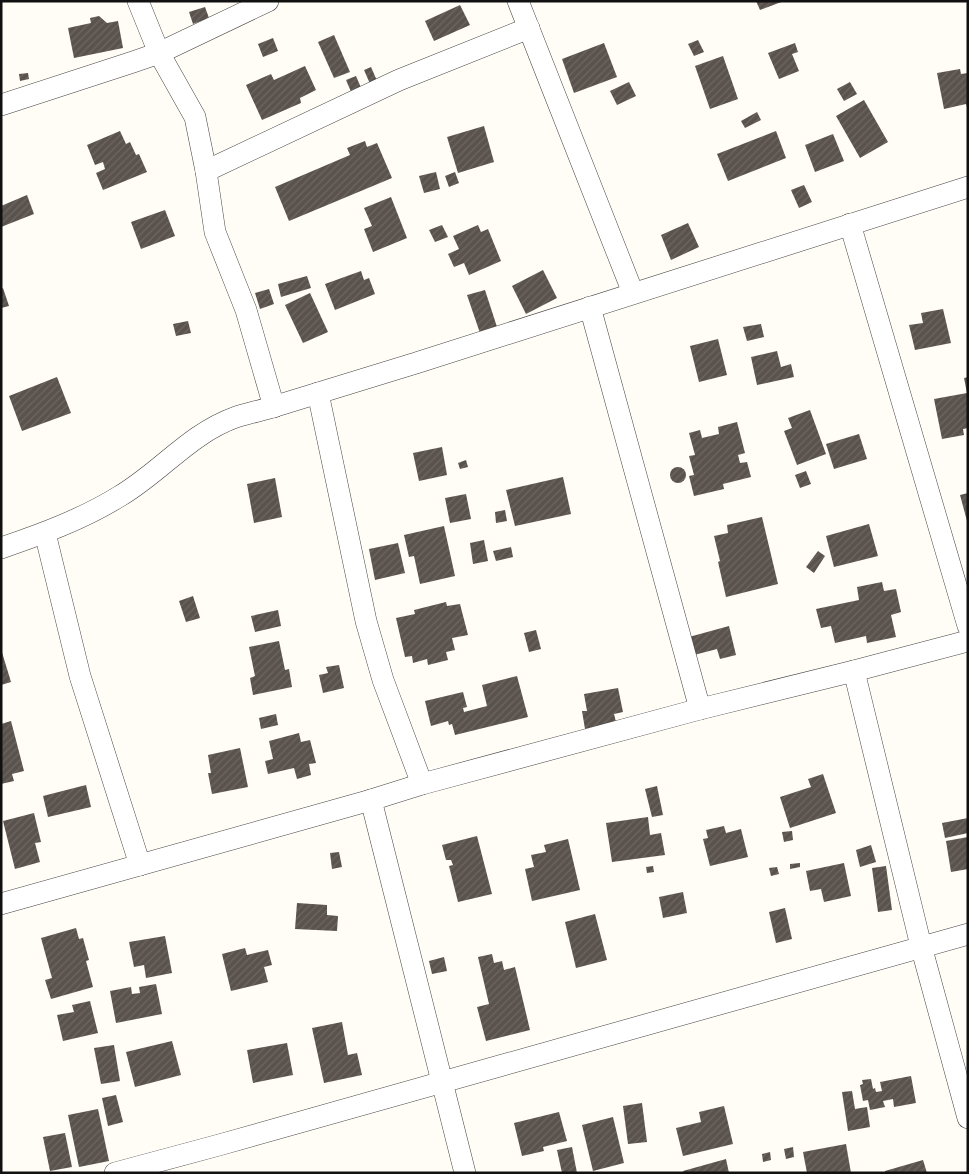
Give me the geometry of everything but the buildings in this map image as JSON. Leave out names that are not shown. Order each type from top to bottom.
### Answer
[{"type":"street","points":[[138,1],[159,53],[195,117],[206,171],[215,232],[246,310],[274,406]]},
{"type":"street","points":[[1,105],[159,53],[268,1]]},
{"type":"street","points":[[518,1],[633,293]]},
{"type":"street","points":[[206,171],[400,80],[529,28]]},
{"type":"street","points":[[1,548],[45,534],[121,496],[206,431],[236,418],[968,187]]},
{"type":"street","points":[[850,224],[968,626]]},
{"type":"street","points":[[590,307],[700,709]]},
{"type":"street","points":[[318,393],[366,621],[383,680],[422,784]]},
{"type":"street","points":[[45,534],[80,676],[140,865]]},
{"type":"street","points":[[1,904],[422,784],[700,709],[968,641]]},
{"type":"street","points":[[854,671],[921,946],[968,1118]]},
{"type":"street","points":[[371,800],[465,1173]]},
{"type":"street","points":[[115,1173],[968,934]]}]
